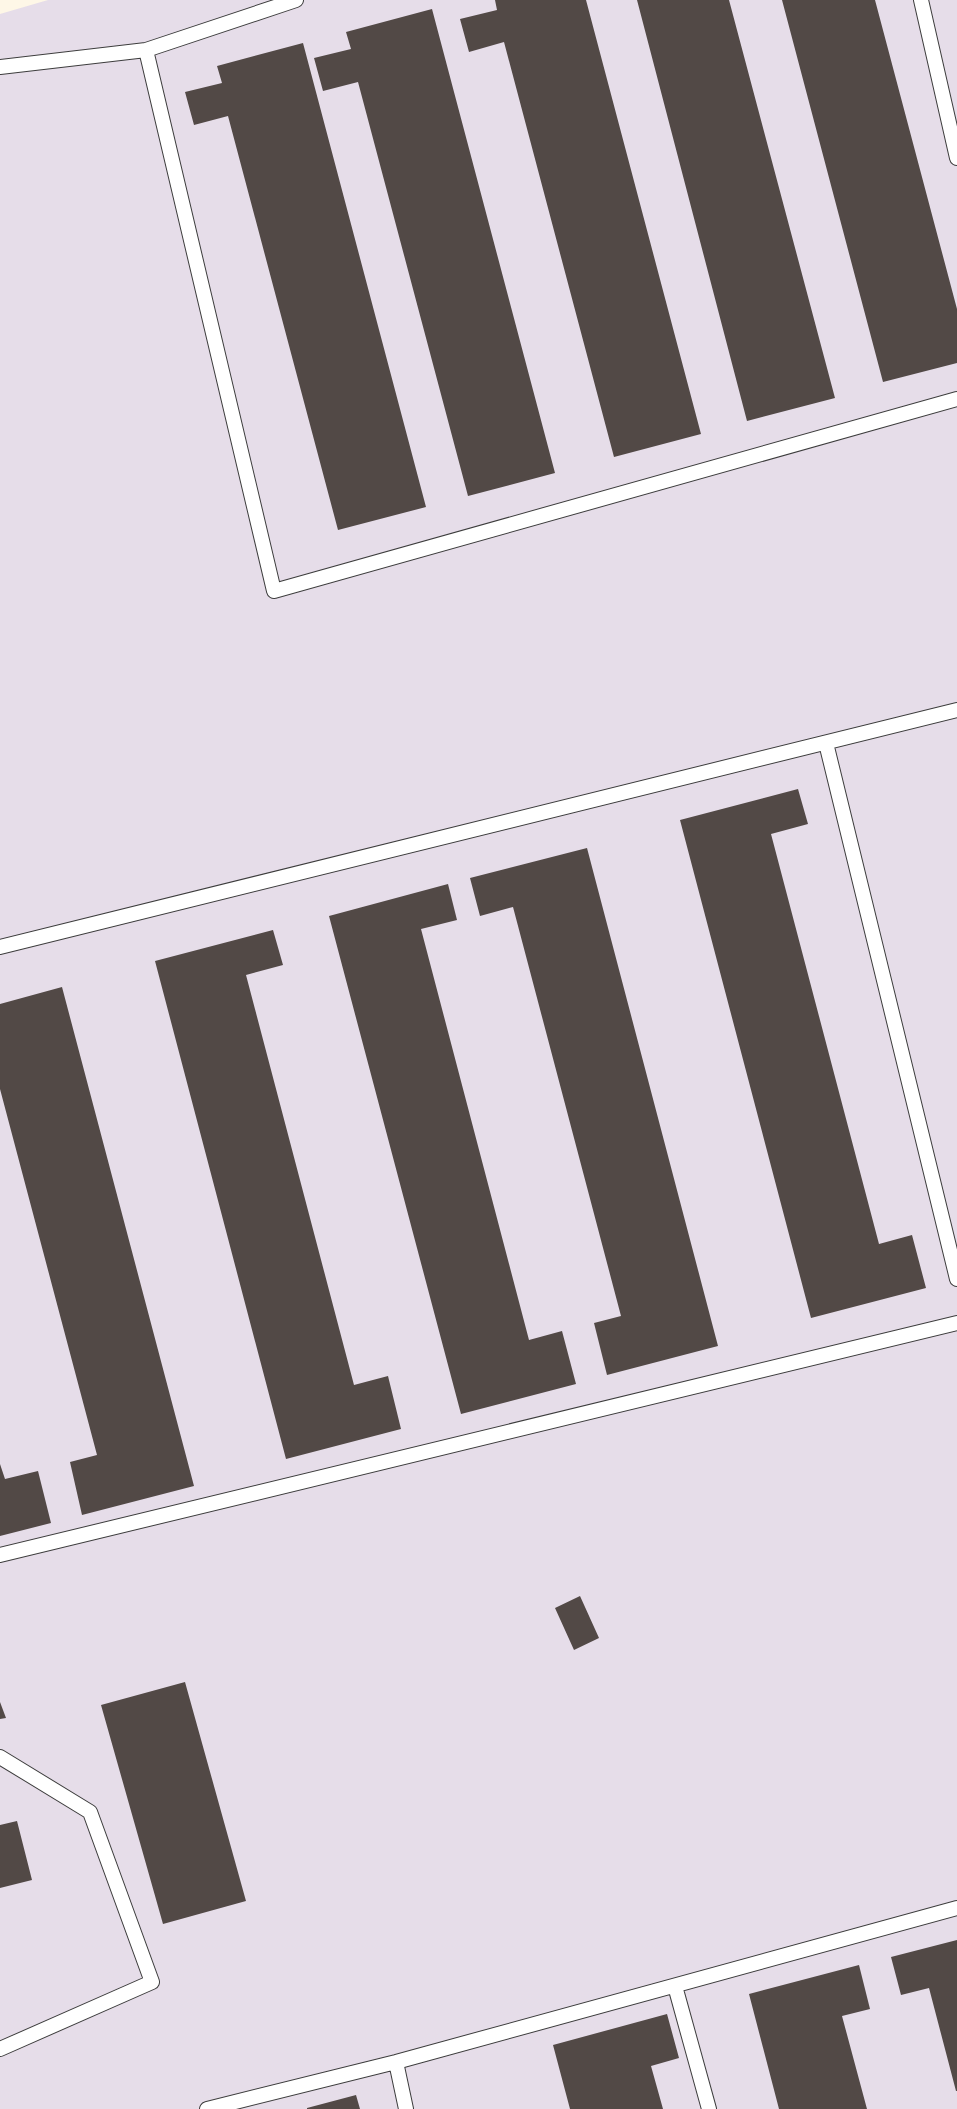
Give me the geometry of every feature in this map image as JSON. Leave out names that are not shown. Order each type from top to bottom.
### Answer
[{"type":"lane","points":[[0,67],[146,50],[296,0]]},
{"type":"lane","points":[[921,0],[957,158]]},
{"type":"lane","points":[[146,50],[274,591],[957,399]]},
{"type":"lane","points":[[0,948],[957,710]]},
{"type":"lane","points":[[826,743],[957,1279]]},
{"type":"lane","points":[[0,1555],[957,1323]]},
{"type":"lane","points":[[0,1757],[90,1812],[152,1982],[0,2049]]},
{"type":"lane","points":[[207,2109],[396,2062],[957,1908]]},
{"type":"lane","points":[[675,1986],[709,2109]]},
{"type":"lane","points":[[396,2062],[406,2109]]},
{"type":"shaded area","points":[[48,0],[957,0],[957,2109],[0,2109],[0,14]]},
{"type":"building","points":[[495,0],[586,0],[701,434],[614,457],[504,42],[469,52],[460,19],[497,10]]},
{"type":"building","points":[[637,0],[729,0],[835,398],[747,421]]},
{"type":"building","points":[[782,0],[875,0],[957,309],[957,363],[883,382]]},
{"type":"building","points":[[432,9],[555,473],[468,496],[358,82],[323,91],[314,58],[351,49],[346,32]]},
{"type":"building","points":[[303,43],[426,507],[338,530],[228,116],[194,125],[185,92],[222,83],[217,66]]},
{"type":"building","points":[[798,789],[808,824],[771,834],[879,1244],[912,1235],[926,1288],[811,1318],[680,820]]},
{"type":"building","points":[[587,848],[718,1346],[607,1375],[594,1323],[621,1316],[513,907],[480,916],[470,878]]},
{"type":"building","points":[[448,884],[457,920],[421,929],[529,1340],[562,1331],[576,1384],[461,1414],[329,916]]},
{"type":"building","points":[[273,930],[283,965],[246,975],[354,1385],[388,1376],[401,1429],[286,1459],[155,961]]},
{"type":"building","points":[[62,987],[194,1486],[82,1515],[70,1462],[97,1455],[0,1089],[0,1004]]},
{"type":"building","points":[[0,1464],[5,1479],[38,1471],[51,1523],[0,1536]]},
{"type":"building","points":[[580,1596],[599,1638],[574,1650],[555,1608]]},
{"type":"building","points":[[185,1682],[246,1901],[163,1924],[101,1705]]},
{"type":"building","points":[[0,1702],[6,1718],[0,1719]]},
{"type":"building","points":[[17,1821],[32,1880],[0,1888],[0,1825]]},
{"type":"building","points":[[957,1940],[956,2091],[929,1988],[901,1995],[891,1957]]},
{"type":"building","points":[[859,1965],[870,2009],[842,2016],[867,2109],[779,2109],[749,1994]]},
{"type":"building","points":[[667,2014],[679,2058],[651,2066],[663,2109],[570,2109],[553,2045]]},
{"type":"building","points":[[356,2095],[360,2109],[307,2109],[307,2108]]}]
